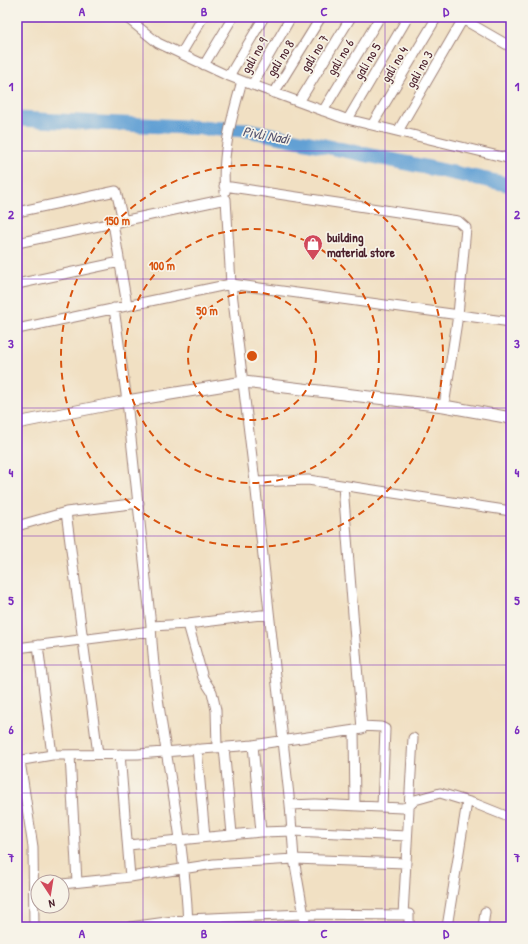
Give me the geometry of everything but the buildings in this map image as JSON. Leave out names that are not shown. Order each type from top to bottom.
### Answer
[{"type":"street","points":[[126,17],[158,43],[204,65],[252,85],[348,119],[511,159]]},
{"type":"street","points":[[181,54],[203,17]]},
{"type":"street","points":[[204,65],[233,17]]},
{"type":"street","points":[[229,76],[264,17]]},
{"type":"street","name":"gali no 9","points":[[252,85],[291,17]]},
{"type":"street","name":"gali no 8","points":[[274,93],[321,17]]},
{"type":"street","name":"gali no 7","points":[[299,102],[352,17]]},
{"type":"street","name":"gali no 6","points":[[323,111],[380,17]]},
{"type":"street","name":"gali no 5","points":[[348,119],[408,17]]},
{"type":"street","name":"gali no 4","points":[[372,125],[437,17]]},
{"type":"street","points":[[461,18],[511,47]]},
{"type":"street","name":"gali no 3","points":[[398,131],[461,18]]},
{"type":"street","points":[[242,81],[234,109],[224,161],[224,186],[231,284],[255,482],[293,831],[294,859],[306,927]]},
{"type":"street","points":[[224,186],[458,221],[466,228],[458,316],[444,406]]},
{"type":"street","points":[[17,212],[116,191],[123,220]]},
{"type":"street","points":[[17,243],[226,199]]},
{"type":"street","points":[[113,223],[127,305]]},
{"type":"street","points":[[17,284],[120,262]]},
{"type":"street","points":[[17,329],[231,284],[511,322]]},
{"type":"street","points":[[114,308],[139,502],[154,677],[180,839],[184,868],[188,923]]},
{"type":"street","points":[[17,423],[244,382],[444,406],[511,418]]},
{"type":"street","points":[[255,482],[308,480],[511,510]]},
{"type":"street","points":[[343,486],[358,728],[355,806]]},
{"type":"street","points":[[17,526],[66,512],[139,502]]},
{"type":"street","points":[[66,512],[98,754]]},
{"type":"street","points":[[17,648],[151,628],[269,614]]},
{"type":"street","points":[[188,624],[203,678],[212,692],[216,710],[232,834]]},
{"type":"street","points":[[38,645],[52,755]]},
{"type":"street","points":[[35,874],[33,847],[18,761],[52,755],[120,754],[253,745],[283,742],[358,728],[381,727],[385,729],[382,807]]},
{"type":"street","points":[[403,915],[413,738]]},
{"type":"street","points":[[253,745],[261,832]]},
{"type":"street","points":[[197,749],[205,837]]},
{"type":"street","points":[[120,754],[130,877]]},
{"type":"street","points":[[70,755],[77,882]]},
{"type":"street","points":[[290,805],[408,807],[415,800],[440,793],[511,818]]},
{"type":"street","points":[[447,927],[467,802]]},
{"type":"street","points":[[128,845],[261,832],[293,831],[407,836]]},
{"type":"street","points":[[70,883],[130,877],[214,864],[294,859],[405,863]]},
{"type":"street","points":[[483,927],[484,912]]},
{"type":"street","points":[[34,927],[35,914]]},
{"type":"street","points":[[130,927],[304,914],[409,914],[409,927]]},
{"type":"waterway","name":"Pivli Nadi","points":[[17,119],[248,130],[511,185]]},
{"type":"place","name":"building material store","points":[[313,261]]}]
